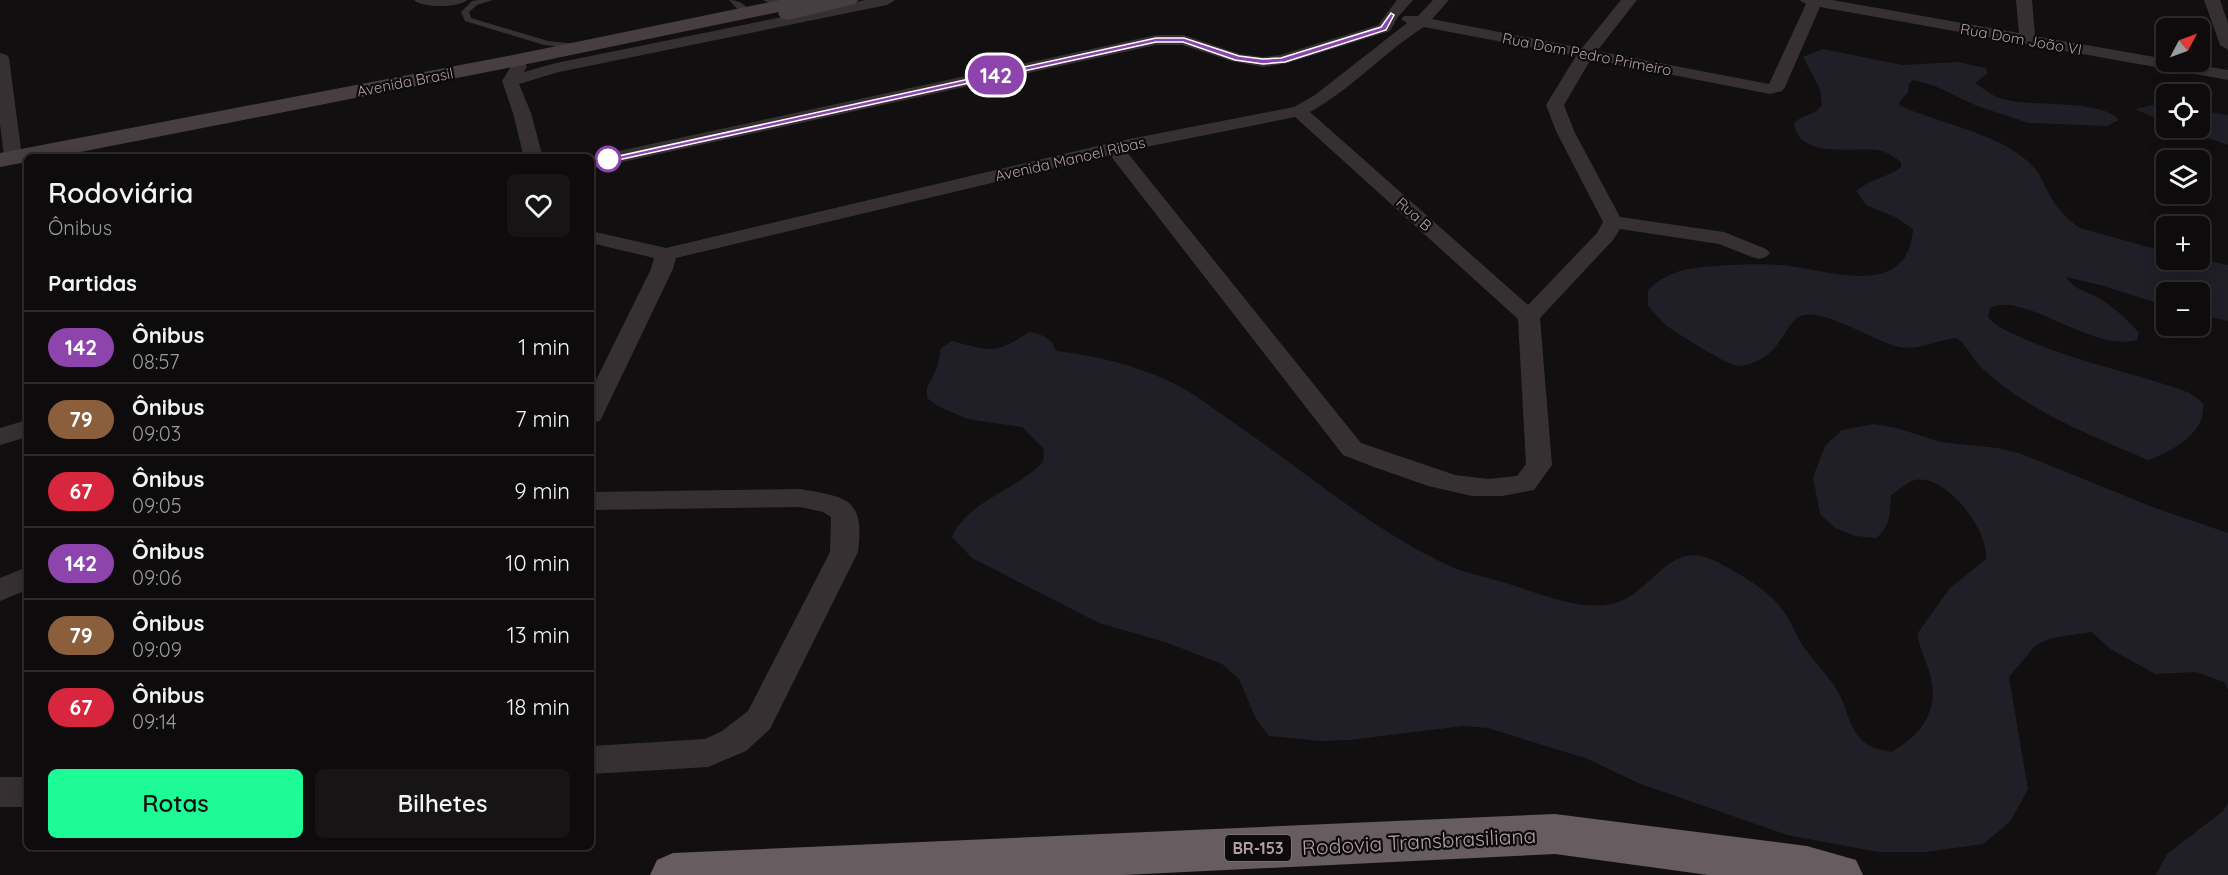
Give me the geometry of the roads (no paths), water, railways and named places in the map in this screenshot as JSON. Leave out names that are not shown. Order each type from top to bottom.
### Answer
[{"type":"highway","name":"Rodovia Transbrasiliana","points":[[673,875],[1555,834],[1807,867],[1839,875]]},
{"type":"main road","name":"Avenida Brasil","points":[[80,154],[516,70],[793,7],[837,1]]},
{"type":"main road","name":"Avenida Brasil","points":[[551,62],[739,7],[793,7]]},
{"type":"main road","name":"Avenida Brasil","points":[[54,154],[516,70]]},
{"type":"street","points":[[422,0],[458,0]]},
{"type":"street","points":[[793,7],[887,0]]},
{"type":"street","points":[[594,162],[1156,40],[1184,40],[1237,58],[1263,62],[1282,60],[1387,22],[1405,0]]},
{"type":"street","name":"Avenida Manoel Ribas","points":[[666,254],[1114,148],[1299,111],[1321,99],[1401,34],[1422,21],[1441,0]]},
{"type":"street","points":[[1613,222],[1564,132],[1555,105],[1586,54],[1629,0]]},
{"type":"street","name":"Rua Dom Pedro Primeiro","points":[[1387,22],[1422,21],[1770,89],[1776,87],[1812,0]]},
{"type":"street","name":"Rua Dom João VI","points":[[1812,0],[2026,41],[2228,75]]},
{"type":"street","points":[[2024,0],[2026,41]]},
{"type":"street","points":[[2212,0],[2228,45]]},
{"type":"street","points":[[1387,22],[1401,34]]},
{"type":"street","points":[[1,58],[10,162]]},
{"type":"street","points":[[516,70],[522,113],[533,154]]},
{"type":"street","name":"Rua B","points":[[1299,111],[1529,317]]},
{"type":"street","points":[[1114,148],[1352,449],[1398,467],[1453,482],[1486,488],[1525,484],[1539,465],[1529,317],[1606,236],[1613,222]]},
{"type":"street","points":[[1613,222],[1724,238],[1759,253]]},
{"type":"street","points":[[594,238],[666,254],[662,269],[594,409]]},
{"type":"street","points":[[0,437],[24,429]]},
{"type":"street","points":[[594,501],[800,498],[832,504],[844,511],[848,525],[844,552],[759,720],[734,741],[708,753],[594,760]]},
{"type":"street","points":[[0,590],[24,579]]},
{"type":"street","points":[[0,792],[24,792]]},
{"type":"lane","points":[[489,0],[475,3],[465,12],[468,19],[547,43],[576,46],[551,62]]}]
